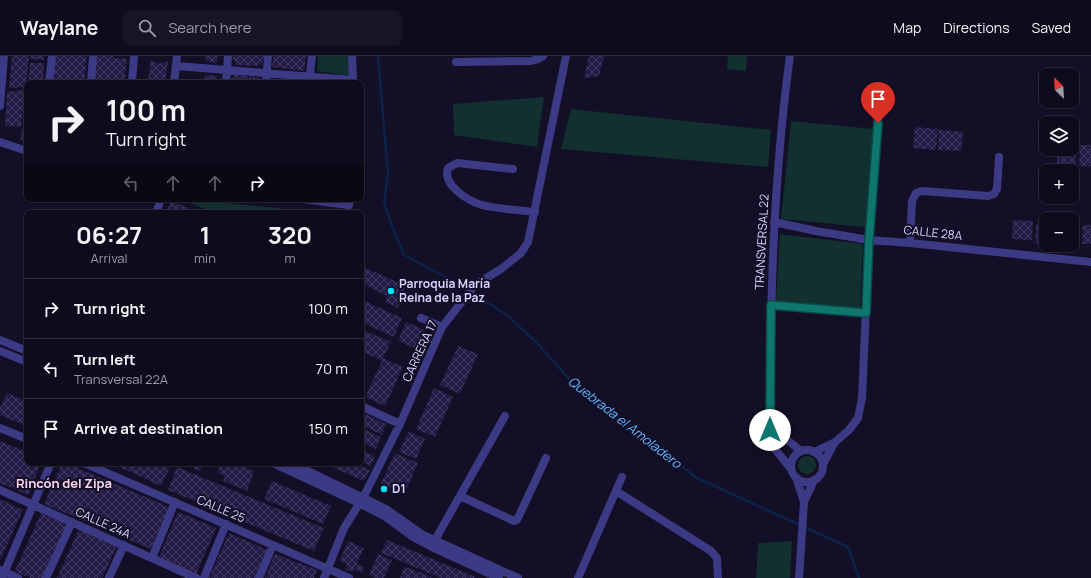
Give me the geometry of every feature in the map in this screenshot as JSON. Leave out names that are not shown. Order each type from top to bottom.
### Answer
[{"type":"street","points":[[0,106],[4,56]]},
{"type":"street","points":[[49,80],[52,56]]},
{"type":"street","points":[[91,80],[93,56]]},
{"type":"street","points":[[132,80],[134,56]]},
{"type":"street","points":[[174,80],[177,56]]},
{"type":"street","points":[[226,80],[228,56]]},
{"type":"street","points":[[266,80],[268,56]]},
{"type":"street","points":[[176,66],[267,73],[309,80],[312,56]]},
{"type":"street","points":[[352,56],[353,80]]},
{"type":"street","points":[[456,62],[531,61],[543,56]]},
{"type":"street","name":"CARRERA 17","points":[[324,578],[344,528],[361,500],[400,424],[442,327],[475,285],[501,269],[521,253],[528,242],[566,56]]},
{"type":"street","name":"TRANSVERSAL 22","points":[[790,56],[782,123],[774,222],[771,305],[770,430],[771,444],[791,469]]},
{"type":"street","points":[[814,452],[835,442],[849,430],[858,418],[862,398],[869,240],[879,108]]},
{"type":"street","points":[[0,142],[24,150]]},
{"type":"street","points":[[910,243],[912,201],[916,193],[922,191],[988,196],[994,194],[997,189],[999,157]]},
{"type":"street","points":[[513,169],[457,163],[448,168],[446,173],[452,186],[473,201],[483,205],[535,212]]},
{"type":"street","name":"CALLE 28A","points":[[774,222],[869,240],[1091,262]]},
{"type":"street","points":[[771,305],[866,313]]},
{"type":"street","points":[[421,318],[442,327]]},
{"type":"street","points":[[0,340],[24,350]]},
{"type":"street","points":[[0,351],[24,361]]},
{"type":"street","points":[[364,407],[400,424]]},
{"type":"street","points":[[435,540],[505,416]]},
{"type":"street","points":[[0,428],[24,438]]},
{"type":"street","points":[[770,430],[781,435],[801,451]]},
{"type":"street","points":[[804,502],[814,480],[821,473],[823,464],[835,442]]},
{"type":"street","points":[[800,578],[804,502],[796,477],[791,469],[793,458],[801,451],[810,450],[819,455],[823,464]]},
{"type":"street","points":[[460,496],[514,521],[517,520],[546,458]]},
{"type":"street","points":[[18,578],[2,574],[34,505],[50,466]]},
{"type":"street","name":"CALLE 25","points":[[91,466],[349,578]]},
{"type":"street","points":[[280,466],[386,509],[423,535],[518,578]]},
{"type":"street","points":[[298,466],[361,500],[413,537],[432,548],[499,578]]},
{"type":"street","points":[[578,578],[622,477]]},
{"type":"street","points":[[796,477],[805,481],[814,480]]},
{"type":"street","name":"CALLE 24A","points":[[0,490],[196,578]]},
{"type":"street","points":[[616,491],[711,551],[717,558],[718,578]]},
{"type":"street","points":[[152,558],[175,502]]},
{"type":"street","points":[[46,578],[72,522]]},
{"type":"street","points":[[204,578],[226,524]]},
{"type":"street","points":[[259,578],[273,545]]},
{"type":"street","points":[[109,578],[124,546]]},
{"type":"green space","points":[[318,56],[350,56],[350,76],[317,71]]},
{"type":"green space","points":[[728,56],[747,56],[746,71],[727,69]]},
{"type":"green space","points":[[544,97],[537,147],[454,135],[453,104]]},
{"type":"green space","points":[[571,109],[771,130],[768,167],[561,149]]},
{"type":"green space","points":[[791,121],[874,129],[865,227],[781,219]]},
{"type":"green space","points":[[188,202],[216,202],[295,210],[208,210]]},
{"type":"green space","points":[[780,234],[863,244],[860,308],[776,301]]},
{"type":"green space","points":[[803,456],[811,456],[816,461],[814,472],[811,474],[803,474],[798,469],[798,461]]},
{"type":"green space","points":[[792,541],[790,578],[756,578],[758,543]]},
{"type":"building","points":[[12,56],[29,56],[27,80],[24,80],[24,87],[9,88]]},
{"type":"building","points":[[31,56],[44,56],[44,60],[30,59]]},
{"type":"building","points":[[55,56],[87,56],[84,80],[53,80]]},
{"type":"building","points":[[96,56],[113,56],[113,58],[127,59],[124,80],[94,80]]},
{"type":"building","points":[[206,56],[218,56],[217,63],[205,61]]},
{"type":"building","points":[[233,56],[266,56],[265,61],[262,60],[262,65],[259,64],[258,66],[235,65],[235,61],[232,59]]},
{"type":"building","points":[[273,56],[306,56],[304,71],[272,67]]},
{"type":"building","points":[[589,56],[604,56],[599,76],[584,78]]},
{"type":"building","points":[[151,60],[158,64],[168,61],[165,80],[148,80]]},
{"type":"building","points":[[30,63],[44,63],[43,80],[28,80]]},
{"type":"building","points":[[205,75],[217,76],[216,80],[204,80]]},
{"type":"building","points":[[235,75],[248,76],[247,80],[231,80],[231,78],[234,78]]},
{"type":"building","points":[[249,76],[262,79],[262,80],[249,80]]},
{"type":"building","points":[[24,90],[21,127],[5,126],[7,92]]},
{"type":"building","points":[[24,121],[24,141],[20,140]]},
{"type":"building","points":[[915,127],[938,129],[936,150],[913,148]]},
{"type":"building","points":[[939,130],[963,132],[961,151],[938,150]]},
{"type":"building","points":[[1080,145],[1091,145],[1091,167],[1079,166]]},
{"type":"building","points":[[1057,156],[1076,156],[1076,164],[1057,164]]},
{"type":"building","points":[[171,202],[173,202],[193,210],[167,210]]},
{"type":"building","points":[[1013,220],[1033,221],[1032,240],[1012,239]]},
{"type":"building","points":[[1036,224],[1039,224],[1039,243],[1035,243]]},
{"type":"building","points":[[1083,225],[1091,225],[1091,244],[1082,244]]},
{"type":"building","name":"Parroquia María Reina de la Paz","points":[[364,267],[406,286],[398,308],[386,302],[387,296],[364,284]]},
{"type":"building","points":[[364,301],[402,318],[394,337],[364,323]]},
{"type":"building","points":[[406,322],[425,330],[417,349],[398,341]]},
{"type":"building","points":[[364,330],[391,342],[383,358],[403,367],[385,406],[365,397],[382,361],[364,352]]},
{"type":"building","points":[[458,346],[478,354],[460,394],[440,385]]},
{"type":"building","points":[[434,388],[453,397],[435,437],[416,429]]},
{"type":"building","points":[[7,393],[24,400],[24,425],[0,415],[0,408]]},
{"type":"building","points":[[364,413],[386,424],[382,435],[364,426]]},
{"type":"building","points":[[364,429],[381,437],[376,449],[364,444]]},
{"type":"building","points":[[409,431],[425,439],[416,459],[399,452]]},
{"type":"building","points":[[0,441],[24,451],[24,466],[40,466],[28,495],[0,483]]},
{"type":"building","points":[[364,451],[375,456],[371,466],[364,462]]},
{"type":"building","points":[[395,453],[418,463],[405,493],[381,483]]},
{"type":"building","points":[[61,466],[73,466],[169,507],[151,549],[44,504]]},
{"type":"building","points":[[118,466],[171,466],[161,486]]},
{"type":"building","points":[[194,466],[202,466],[200,471],[193,468]]},
{"type":"building","points":[[220,466],[242,466],[254,471],[247,491],[223,481],[225,476],[217,473]]},
{"type":"building","points":[[330,466],[361,466],[370,470],[364,481]]},
{"type":"building","points":[[177,467],[324,528],[314,551],[168,490]]},
{"type":"building","points":[[272,481],[331,506],[323,524],[264,499]]},
{"type":"building","points":[[0,499],[23,510],[0,560]]},
{"type":"building","points":[[178,512],[216,528],[196,575],[158,559]]},
{"type":"building","points":[[41,513],[67,524],[43,578],[30,578],[15,571]]},
{"type":"building","points":[[79,529],[117,546],[102,578],[57,578]]},
{"type":"building","points":[[229,533],[267,550],[255,578],[209,578]]},
{"type":"building","points":[[387,540],[478,578],[441,578],[381,553]]},
{"type":"building","points":[[348,541],[364,548],[353,572],[345,570],[347,564],[339,561]]},
{"type":"building","points":[[275,554],[317,570],[314,578],[265,578]]},
{"type":"building","points":[[378,554],[392,560],[384,578],[376,578],[369,575]]},
{"type":"building","points":[[357,564],[364,567],[362,573],[355,570]]},
{"type":"building","points":[[404,567],[412,569],[434,578],[400,578]]},
{"type":"waterway","name":"Quebrada el Amoladero","points":[[378,56],[388,174],[384,202],[404,255],[455,282],[507,315],[536,342],[571,381],[646,436],[695,477],[848,547],[859,578]]},
{"type":"place","name":"Parroquia María Reina de la Paz","points":[[391,291]]},
{"type":"place","name":"D1","points":[[384,489]]},
{"type":"district","name":"Rincón del Zipa","points":[[64,483]]},
{"type":"route","points":[[770,430],[771,305],[866,313],[869,240],[878,123]]}]
